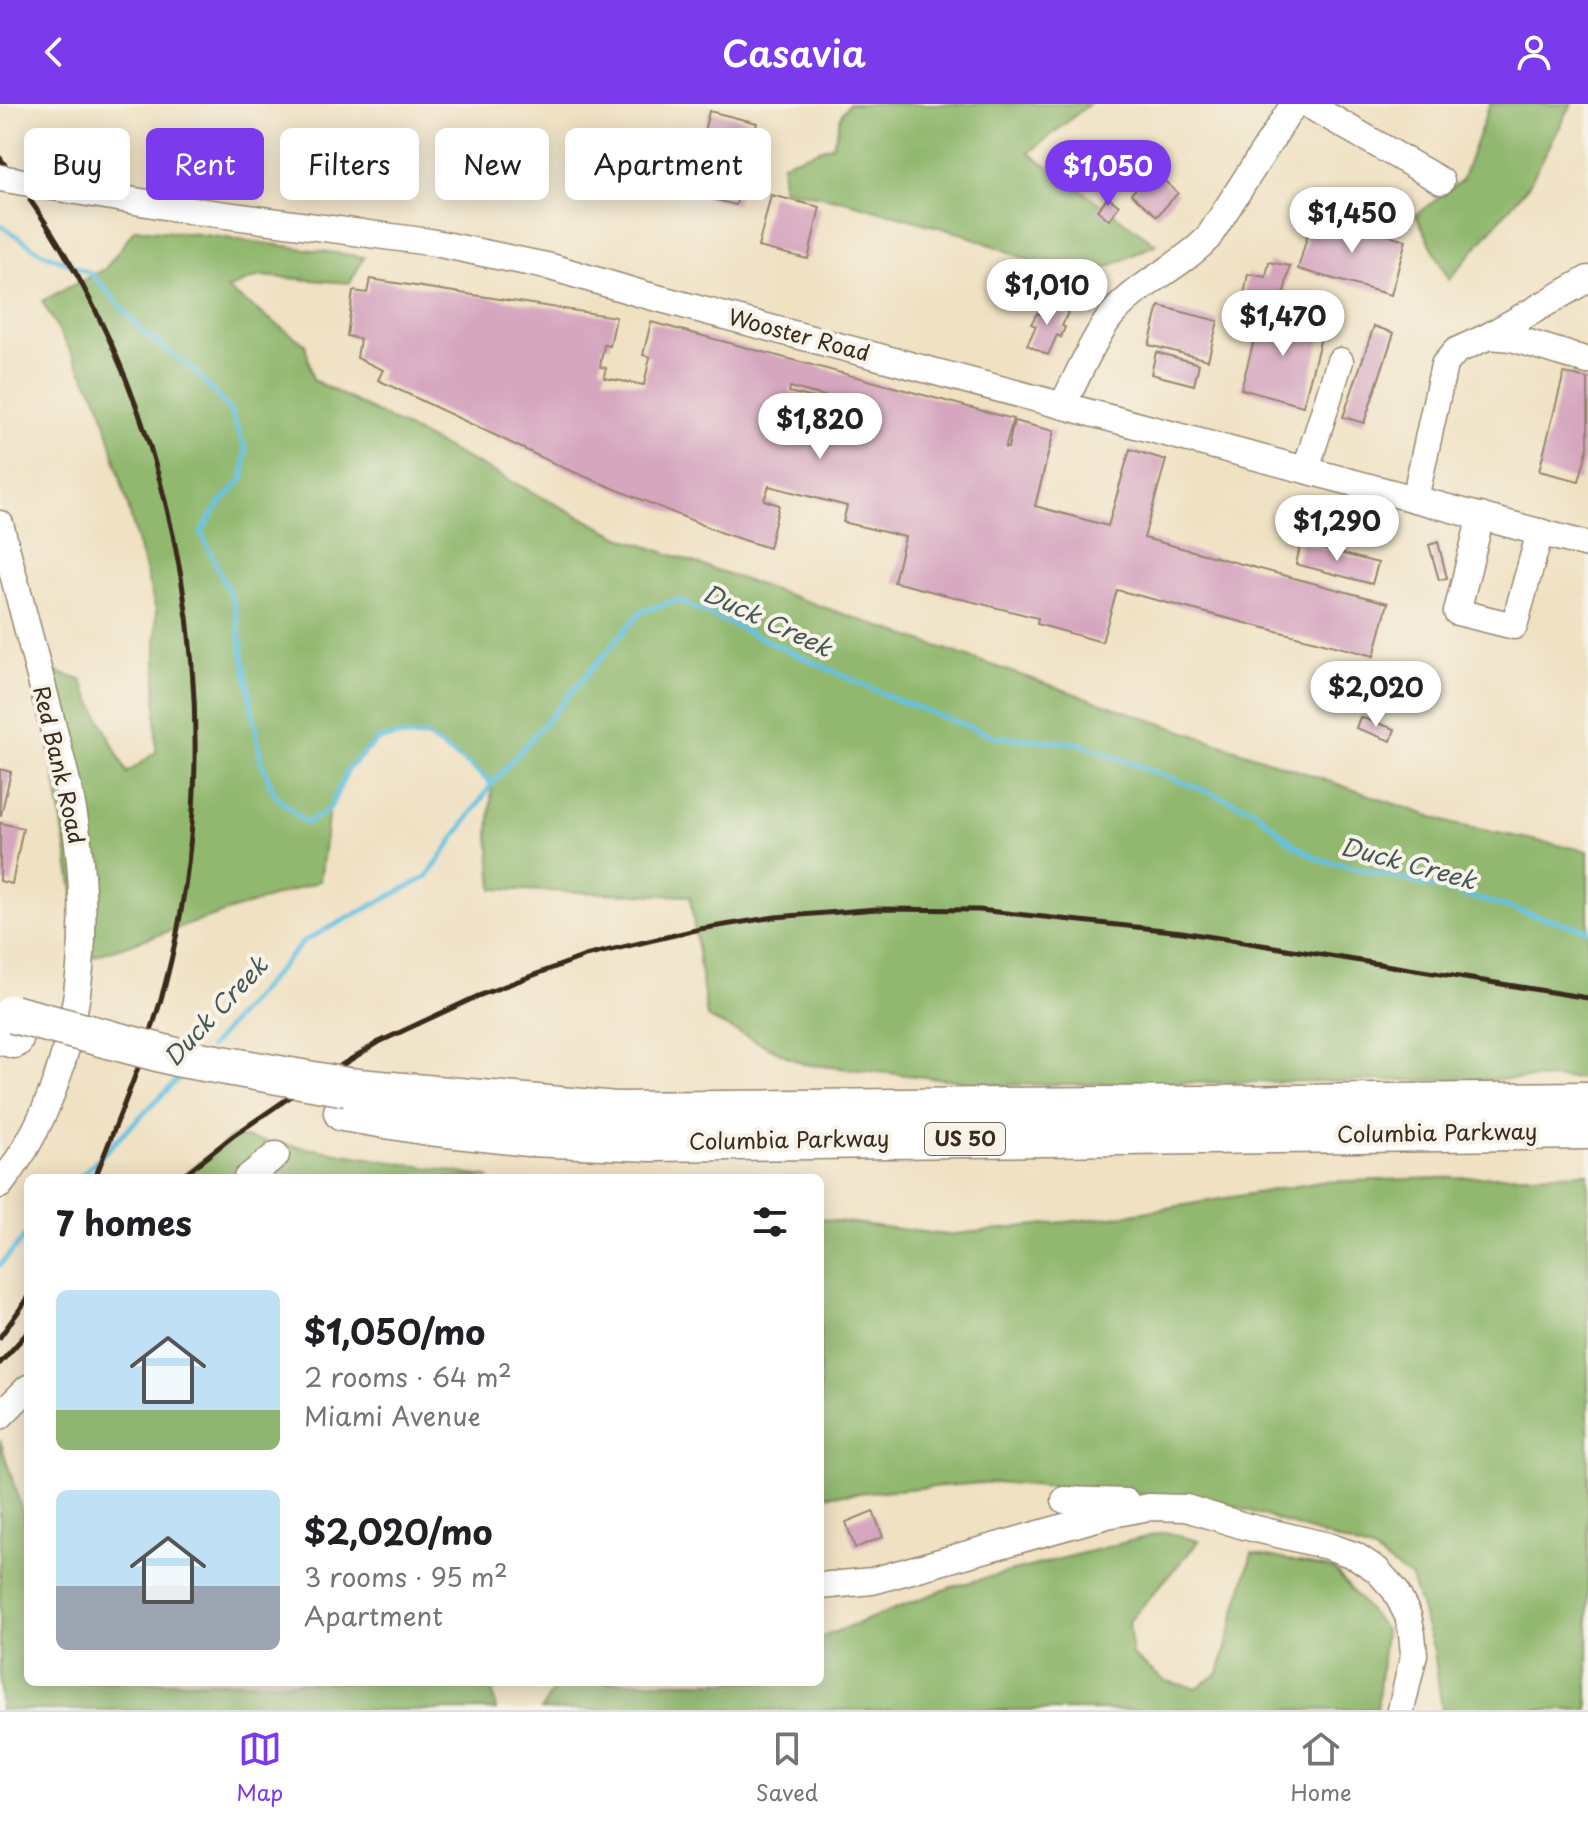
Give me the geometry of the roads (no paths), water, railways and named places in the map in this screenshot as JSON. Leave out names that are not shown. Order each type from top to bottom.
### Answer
[{"type":"highway","name":"Columbia Parkway","points":[[7,1024],[117,1068],[345,1099],[616,1111],[1588,1101]]},
{"type":"highway","name":"Columbia Parkway","points":[[345,1099],[429,1126],[529,1137],[652,1142],[1588,1130]]},
{"type":"street","points":[[1063,404],[1109,317],[1130,298],[1192,255],[1208,238],[1294,104]]},
{"type":"street","points":[[1307,104],[1441,181]]},
{"type":"street","name":"Wooster Road","points":[[0,178],[188,210],[430,242],[551,267],[642,294],[1588,545]]},
{"type":"street","points":[[1415,499],[1444,365],[1456,351],[1489,336],[1588,279]]},
{"type":"street","points":[[1489,336],[1512,338],[1588,361]]},
{"type":"street","points":[[1306,469],[1340,361]]},
{"type":"street","points":[[1481,516],[1457,612],[1514,626],[1540,532]]},
{"type":"street","name":"Red Bank Road","points":[[0,524],[71,796],[82,892],[77,989],[58,1076],[29,1143],[0,1185]]},
{"type":"street","points":[[252,1174],[276,1155]]},
{"type":"street","points":[[0,1416],[24,1397]]},
{"type":"street","points":[[1065,1500],[1119,1501],[1149,1507],[1186,1508],[1356,1556],[1377,1570],[1395,1590],[1408,1616],[1414,1654],[1401,1710]]},
{"type":"street","points":[[824,1586],[872,1581],[1107,1515],[1149,1507]]},
{"type":"waterway","points":[[0,225],[39,251],[92,274],[144,333],[190,367],[230,410],[246,450],[243,479],[219,505],[201,532],[234,603],[261,760],[275,795],[306,823],[329,810],[348,769],[377,740],[395,736],[427,737],[492,784]]},
{"type":"waterway","name":"Duck Creek","points":[[210,1047],[304,941],[427,877],[492,784],[641,612],[678,600],[892,698],[996,737],[1078,743],[1253,809],[1293,844],[1318,859],[1588,930]]},
{"type":"waterway","name":"Duck Creek","points":[[83,1174],[183,1074]]},
{"type":"waterway","name":"Duck Creek","points":[[0,1265],[24,1238]]},
{"type":"railway","points":[[0,158],[7,168]]},
{"type":"railway","points":[[30,200],[83,286],[126,379],[159,477],[181,578],[193,680],[194,784],[185,886],[158,1010],[97,1174]]},
{"type":"railway","points":[[185,1174],[290,1097],[379,1042],[478,996],[585,956],[700,929],[775,917],[877,909],[979,910],[1182,932],[1588,998]]},
{"type":"railway","points":[[0,1337],[24,1304]]},
{"type":"railway","points":[[0,1363],[24,1336]]}]
